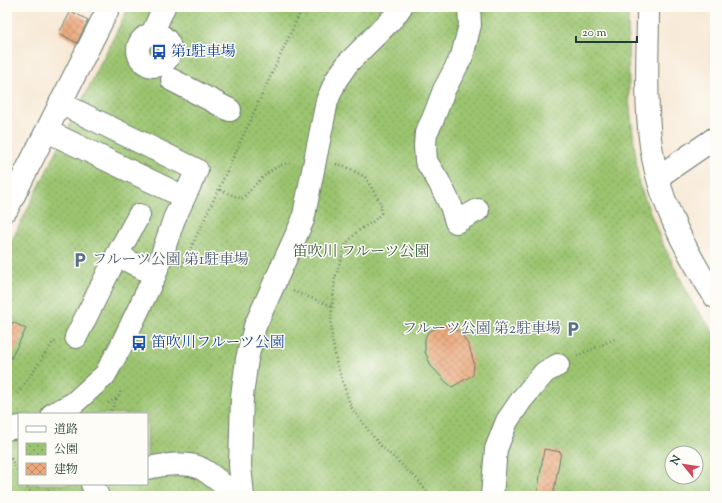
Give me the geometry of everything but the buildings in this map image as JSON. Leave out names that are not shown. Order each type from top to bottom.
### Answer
[{"type":"street","points":[[7,209],[109,7]]},
{"type":"street","points":[[152,34],[164,7]]},
{"type":"street","points":[[243,496],[240,466],[242,396],[247,359],[255,326],[303,220],[326,101],[336,80],[348,63],[394,17],[401,7]]},
{"type":"street","points":[[469,7],[470,25],[462,56],[444,90],[426,133],[425,146],[426,161],[451,206],[456,222],[478,210]]},
{"type":"street","points":[[648,7],[647,106],[650,139],[658,177],[673,220],[696,267],[715,297]]},
{"type":"street","points":[[172,80],[230,110]]},
{"type":"street","points":[[55,413],[74,403],[105,376],[155,275],[174,219],[197,170],[60,103]]},
{"type":"street","points":[[47,131],[184,197]]},
{"type":"street","points":[[658,177],[715,138]]},
{"type":"street","points":[[76,337],[139,215]]},
{"type":"street","points":[[117,255],[155,275]]},
{"type":"street","points":[[492,496],[496,450],[507,421],[522,399],[545,372],[558,365]]},
{"type":"street","points":[[7,429],[18,426]]},
{"type":"street","points":[[148,468],[180,464],[200,468],[214,476],[236,496]]},
{"type":"path","points":[[182,267],[220,190],[264,90],[303,7]]},
{"type":"path","points":[[220,190],[242,200],[271,171],[288,162],[329,162],[347,167],[365,177],[381,204],[381,213],[374,221],[358,231],[346,244],[335,278],[331,321],[332,339],[337,365],[351,407],[381,446],[417,479],[431,496]]},
{"type":"path","points":[[274,284],[332,306]]},
{"type":"path","points":[[18,394],[53,342],[76,337]]},
{"type":"path","points":[[558,365],[615,339]]},
{"type":"path","points":[[110,413],[121,390]]},
{"type":"path","points":[[7,461],[11,459],[18,471]]},
{"type":"path","points":[[26,485],[32,496]]},
{"type":"path","points":[[38,496],[49,489],[53,496]]},
{"type":"green space","name":"笛吹川 フルーツ公園","points":[[129,7],[628,7],[629,100],[639,184],[661,240],[692,302],[715,335],[715,496],[7,496],[7,250]]},
{"type":"place","name":"第1駐車場","points":[[159,52]]},
{"type":"place","name":"フルーツ公園 第1駐車場","points":[[80,260]]},
{"type":"place","name":"フルーツ公園 第2駐車場","points":[[573,329]]},
{"type":"place","name":"笛吹川フルーツ公園","points":[[139,343]]}]
